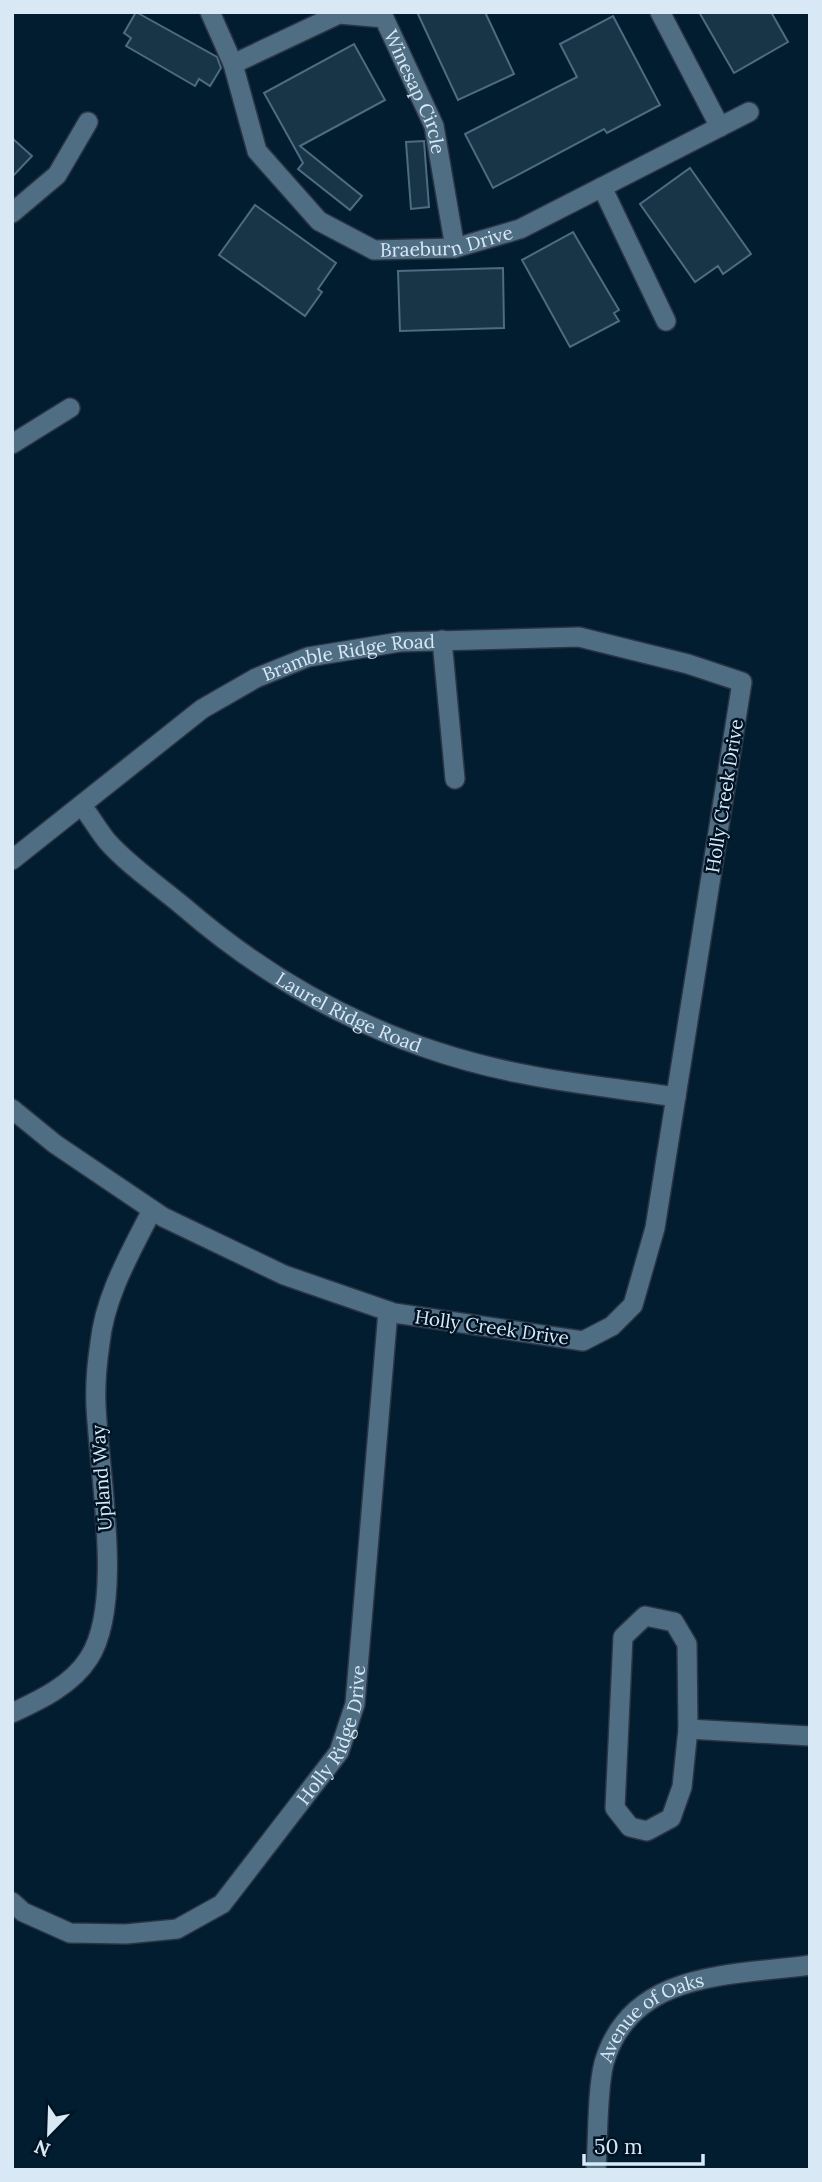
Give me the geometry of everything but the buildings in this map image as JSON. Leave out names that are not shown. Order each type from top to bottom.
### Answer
[{"type":"street","name":"Braeburn Drive","points":[[210,12],[233,64],[257,151],[319,221],[374,250],[455,248],[520,229],[749,112]]},
{"type":"street","points":[[660,12],[720,127]]},
{"type":"street","name":"Winesap Circle","points":[[233,64],[339,14],[384,18],[434,126],[455,248]]},
{"type":"street","points":[[12,213],[57,175],[88,122]]},
{"type":"street","points":[[602,187],[666,321]]},
{"type":"street","points":[[12,444],[70,408]]},
{"type":"street","name":"Bramble Ridge Road","points":[[12,860],[202,709],[256,677],[308,657],[400,642],[579,637],[688,664],[742,682]]},
{"type":"street","points":[[442,640],[455,779]]},
{"type":"street","name":"Holly Creek Drive","points":[[12,1109],[55,1144],[152,1210],[284,1275],[388,1311],[583,1341],[612,1326],[633,1305],[656,1228],[742,682]]},
{"type":"street","name":"Laurel Ridge Road","points":[[82,806],[108,842],[211,931],[244,957],[331,1008],[394,1038],[463,1059],[518,1073],[676,1097]]},
{"type":"street","name":"Upland Way","points":[[12,1713],[52,1694],[88,1660],[100,1636],[109,1595],[95,1403],[100,1340],[117,1279],[152,1210]]},
{"type":"street","name":"Holly Ridge Drive","points":[[12,1902],[23,1912],[70,1933],[126,1934],[177,1929],[222,1904],[340,1752],[355,1704],[388,1311]]},
{"type":"street","points":[[645,1616],[674,1622],[687,1644],[688,1728],[682,1787],[671,1818],[647,1831],[630,1827],[615,1808],[623,1637],[645,1616]]},
{"type":"street","points":[[688,1728],[810,1736]]},
{"type":"street","name":"Avenue of Oaks","points":[[596,2170],[604,2064],[621,2025],[635,2010],[660,1992],[697,1980],[810,1965]]}]
